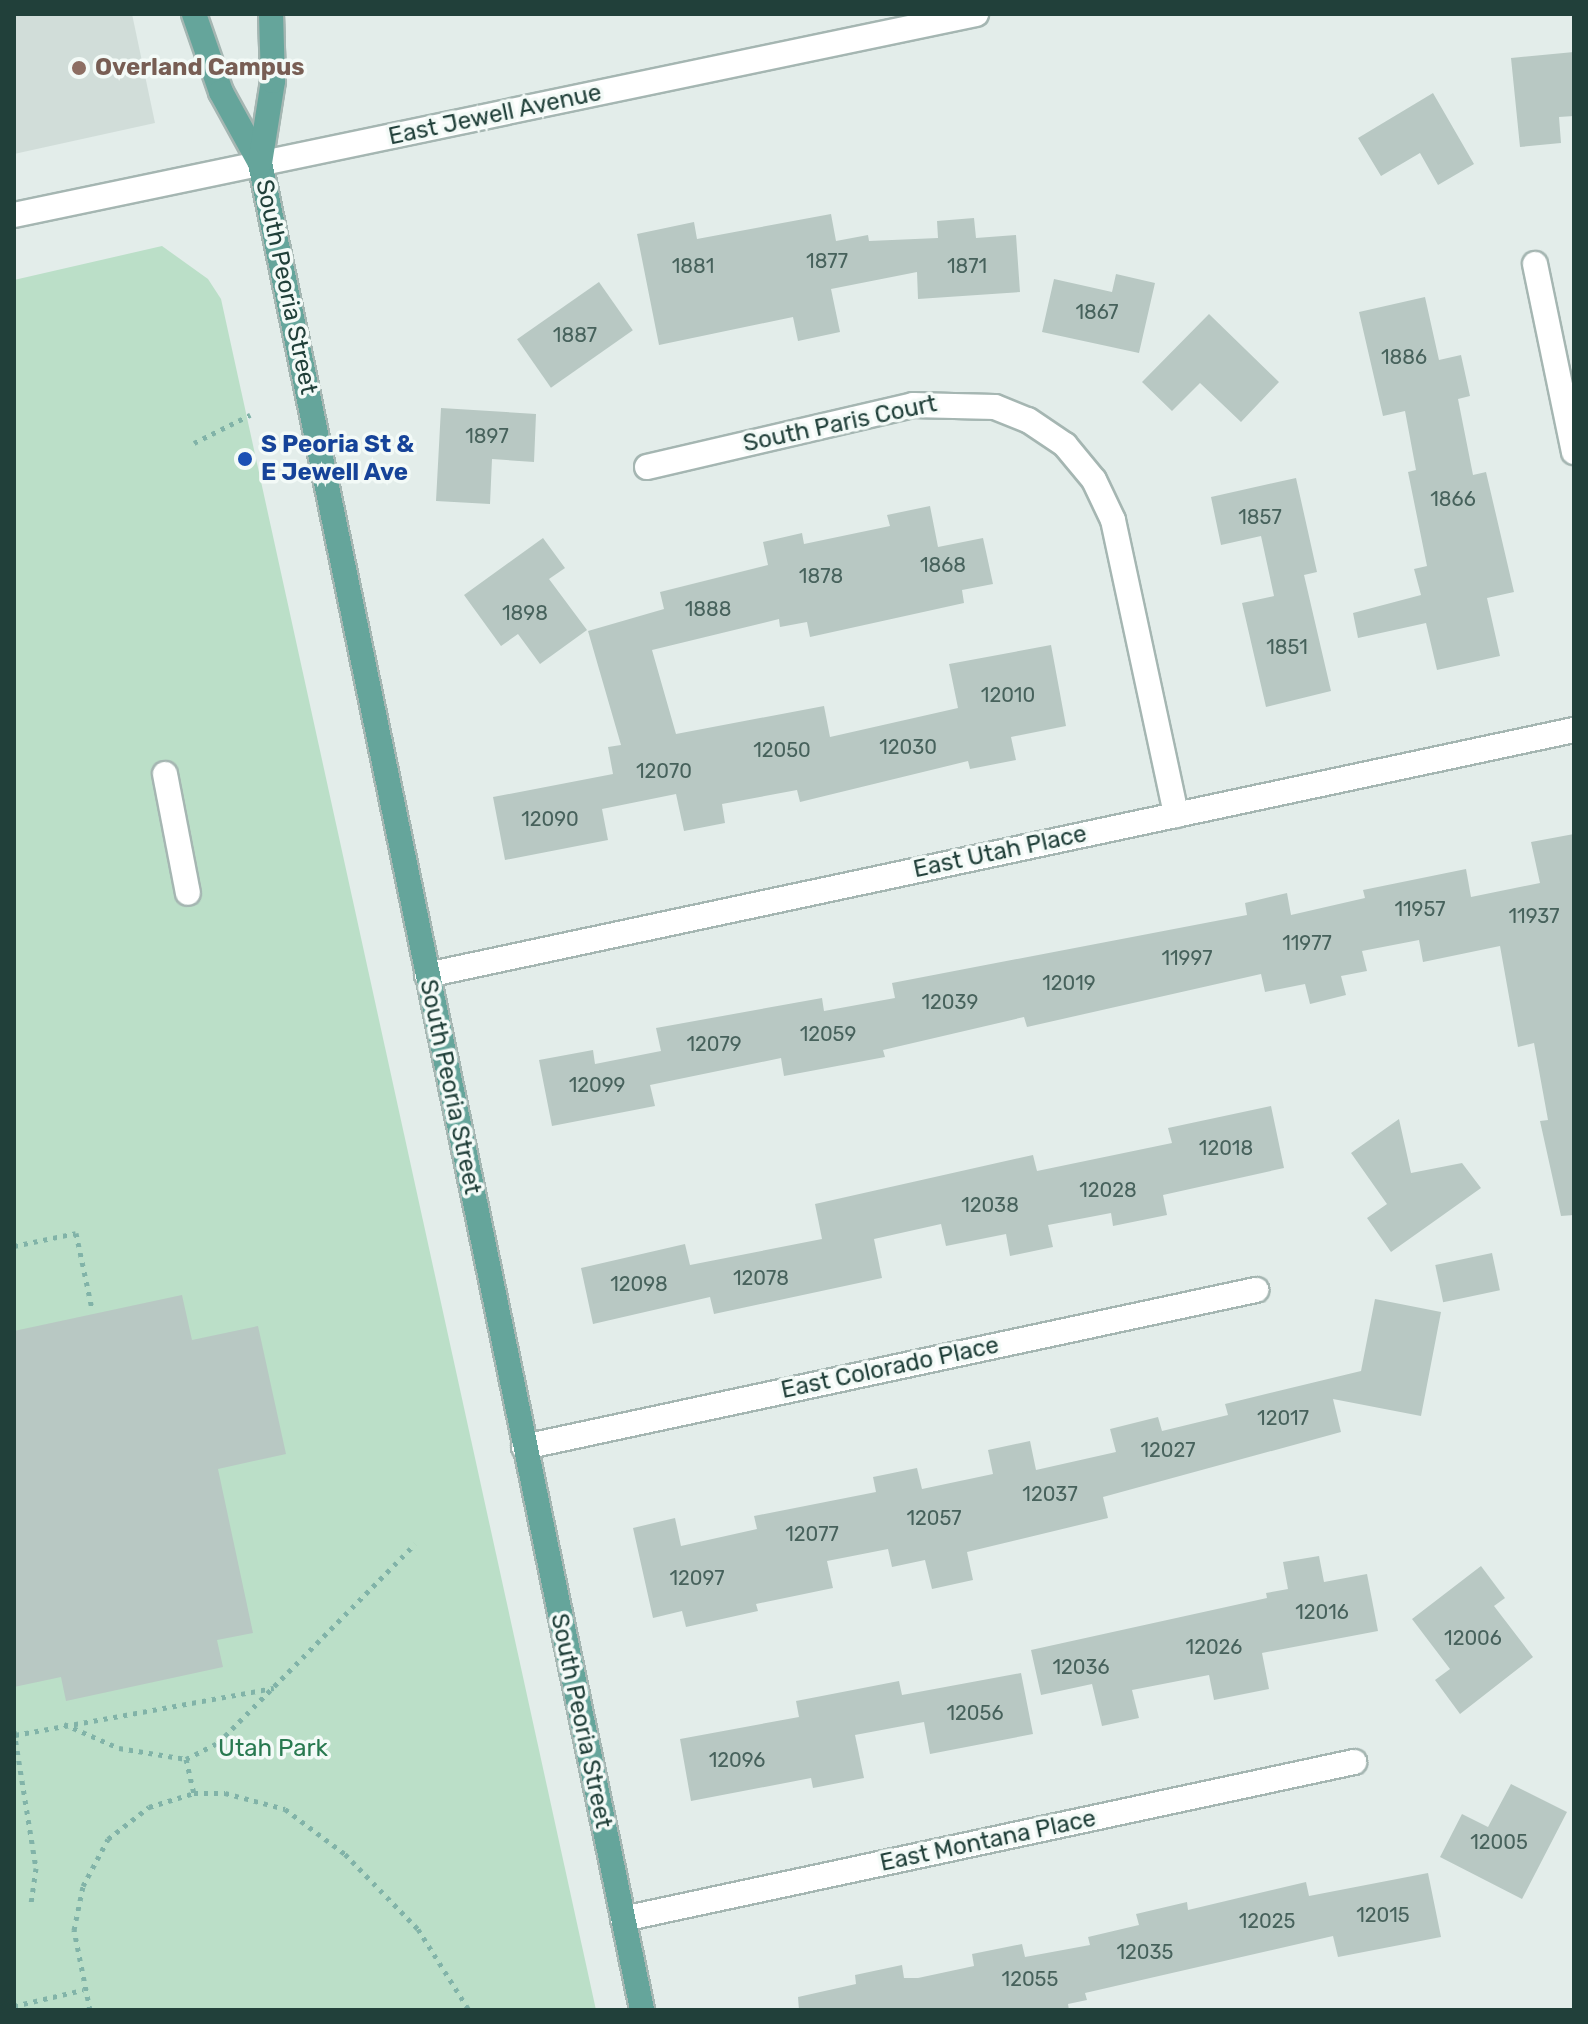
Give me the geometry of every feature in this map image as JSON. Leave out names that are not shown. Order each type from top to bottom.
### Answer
[{"type":"main road","name":"South Peoria Street","points":[[194,14],[221,92],[260,163],[642,2010]]},
{"type":"main road","name":"South Peoria Street","points":[[260,163],[273,81],[271,14]]},
{"type":"street","name":"East Jewell Avenue","points":[[14,215],[976,14]]},
{"type":"street","points":[[1535,264],[1574,452]]},
{"type":"street","name":"South Paris Court","points":[[647,467],[913,405],[965,403],[1028,420],[1075,457],[1113,520],[1176,815]]},
{"type":"street","name":"East Utah Place","points":[[427,975],[1574,730]]},
{"type":"street","points":[[165,774],[188,893]]},
{"type":"street","name":"East Colorado Place","points":[[524,1447],[1256,1290]]},
{"type":"street","name":"East Montana Place","points":[[623,1919],[1354,1762]]},
{"type":"path","points":[[194,443],[250,415]]},
{"type":"path","points":[[14,1246],[76,1233],[92,1309]]},
{"type":"path","points":[[64,1724],[119,1748],[186,1759],[218,1743],[276,1688],[415,1544]]},
{"type":"path","points":[[31,1903],[36,1868],[15,1733],[276,1688]]},
{"type":"path","points":[[186,1759],[194,1793]]},
{"type":"path","points":[[90,2010],[83,1990],[74,1930],[77,1908],[108,1839],[149,1807],[194,1793],[253,1798],[311,1826],[418,1929],[469,2010]]},
{"type":"path","points":[[14,2006],[83,1990]]},
{"type":"shaded area","name":"Overland Campus","points":[[14,14],[132,14],[155,123],[14,154]]},
{"type":"green space","name":"Utah Park","points":[[162,246],[208,279],[221,299],[596,2010],[14,2010],[14,280]]},
{"type":"building","points":[[1574,52],[1574,116],[1559,117],[1561,143],[1520,147],[1511,58]]},
{"type":"building","points":[[1433,93],[1474,164],[1438,185],[1420,153],[1381,176],[1358,138]]},
{"type":"building","points":[[831,214],[836,241],[868,235],[869,241],[938,238],[937,221],[974,218],[976,238],[1016,235],[1020,292],[918,299],[917,272],[831,289],[840,332],[798,341],[793,317],[659,345],[637,234],[694,222],[697,239]]},
{"type":"building","points":[[1116,274],[1155,283],[1139,353],[1042,332],[1054,279],[1112,292]]},
{"type":"building","points":[[599,282],[633,330],[551,388],[517,339]]},
{"type":"building","points":[[1425,297],[1439,360],[1461,355],[1470,396],[1458,399],[1473,475],[1486,472],[1514,592],[1487,598],[1500,656],[1437,670],[1426,623],[1358,638],[1353,613],[1421,595],[1414,569],[1427,566],[1408,472],[1416,470],[1405,411],[1383,416],[1359,312]]},
{"type":"building","points":[[1209,314],[1279,382],[1241,422],[1200,383],[1172,411],[1142,382]]},
{"type":"building","points":[[441,408],[536,414],[534,462],[492,459],[490,504],[436,501]]},
{"type":"building","points":[[1296,478],[1317,572],[1304,575],[1331,691],[1266,707],[1242,603],[1274,596],[1261,536],[1221,545],[1211,497]]},
{"type":"building","points":[[930,506],[938,547],[983,538],[993,584],[962,590],[964,603],[810,637],[807,622],[780,627],[779,619],[652,650],[676,734],[824,706],[830,737],[958,708],[949,664],[1051,645],[1066,726],[1011,737],[1016,760],[970,769],[968,761],[800,802],[797,790],[722,804],[725,823],[684,831],[676,794],[602,809],[608,840],[505,860],[493,797],[613,774],[608,747],[621,745],[588,631],[664,609],[660,592],[768,565],[763,542],[802,533],[804,544],[890,526],[887,515]]},
{"type":"building","points":[[543,538],[565,568],[549,579],[587,630],[540,664],[518,634],[501,646],[464,595]]},
{"type":"building","points":[[1574,834],[1574,1215],[1561,1216],[1540,1121],[1548,1120],[1534,1043],[1518,1047],[1500,946],[1423,962],[1419,940],[1362,951],[1367,971],[1341,976],[1346,995],[1310,1004],[1305,984],[1265,992],[1261,974],[1027,1027],[1024,1017],[883,1050],[885,1057],[784,1076],[781,1058],[650,1085],[655,1106],[552,1126],[539,1060],[593,1050],[595,1064],[661,1051],[656,1028],[822,998],[824,1011],[895,998],[892,983],[1247,915],[1245,903],[1287,893],[1291,915],[1365,898],[1363,890],[1466,869],[1471,897],[1540,883],[1531,842]]},
{"type":"building","points":[[1271,1106],[1284,1168],[1163,1195],[1167,1215],[1113,1226],[1111,1213],[1048,1225],[1053,1247],[1010,1256],[1006,1234],[946,1246],[941,1224],[874,1239],[882,1278],[714,1314],[710,1297],[593,1324],[581,1268],[685,1244],[690,1265],[822,1239],[815,1204],[1033,1155],[1037,1171],[1172,1143],[1168,1128]]},
{"type":"building","points":[[1399,1119],[1411,1173],[1462,1163],[1481,1188],[1391,1252],[1367,1218],[1387,1204],[1351,1153]]},
{"type":"building","points":[[1492,1253],[1500,1290],[1443,1302],[1435,1265]]},
{"type":"building","points":[[182,1295],[192,1340],[258,1326],[286,1454],[218,1469],[253,1633],[217,1640],[223,1667],[66,1701],[61,1677],[14,1687],[14,1331]]},
{"type":"building","points":[[1375,1299],[1441,1312],[1421,1416],[1333,1399],[1341,1432],[1103,1497],[1108,1518],[967,1552],[973,1580],[932,1589],[925,1560],[892,1567],[888,1549],[827,1561],[833,1588],[756,1604],[758,1611],[686,1627],[682,1611],[653,1618],[633,1528],[675,1518],[681,1546],[757,1529],[754,1516],[876,1492],[873,1477],[917,1468],[922,1489],[993,1474],[988,1450],[1030,1441],[1036,1470],[1116,1452],[1110,1429],[1158,1417],[1162,1431],[1228,1415],[1225,1404],[1361,1371]]},
{"type":"building","points":[[1319,1556],[1324,1582],[1367,1574],[1378,1631],[1262,1653],[1269,1689],[1214,1700],[1209,1675],[1132,1690],[1139,1718],[1102,1726],[1092,1684],[1041,1695],[1031,1650],[1267,1598],[1266,1593],[1288,1589],[1283,1562]]},
{"type":"building","points":[[1481,1566],[1505,1598],[1494,1606],[1533,1657],[1460,1714],[1435,1680],[1450,1669],[1412,1619]]},
{"type":"building","points":[[1021,1673],[1033,1734],[930,1754],[924,1722],[855,1735],[864,1778],[813,1788],[811,1778],[691,1801],[680,1739],[799,1717],[796,1701],[899,1681],[902,1695]]},
{"type":"building","points":[[1511,1784],[1567,1812],[1522,1899],[1440,1857],[1462,1814],[1488,1827]]},
{"type":"building","points":[[1428,1873],[1441,1937],[1338,1957],[1333,1936],[1085,1993],[1087,2000],[1068,2004],[1069,2010],[799,2010],[798,1997],[856,1984],[855,1975],[902,1965],[904,1978],[918,1978],[974,1966],[972,1954],[1022,1944],[1025,1957],[1090,1945],[1088,1937],[1139,1925],[1136,1914],[1187,1902],[1188,1910],[1306,1882],[1309,1896]]},
{"type":"place","name":"Overland Campus","points":[[79,68]]},
{"type":"place","name":"S Peoria St & E Jewell Ave","points":[[245,459]]}]
